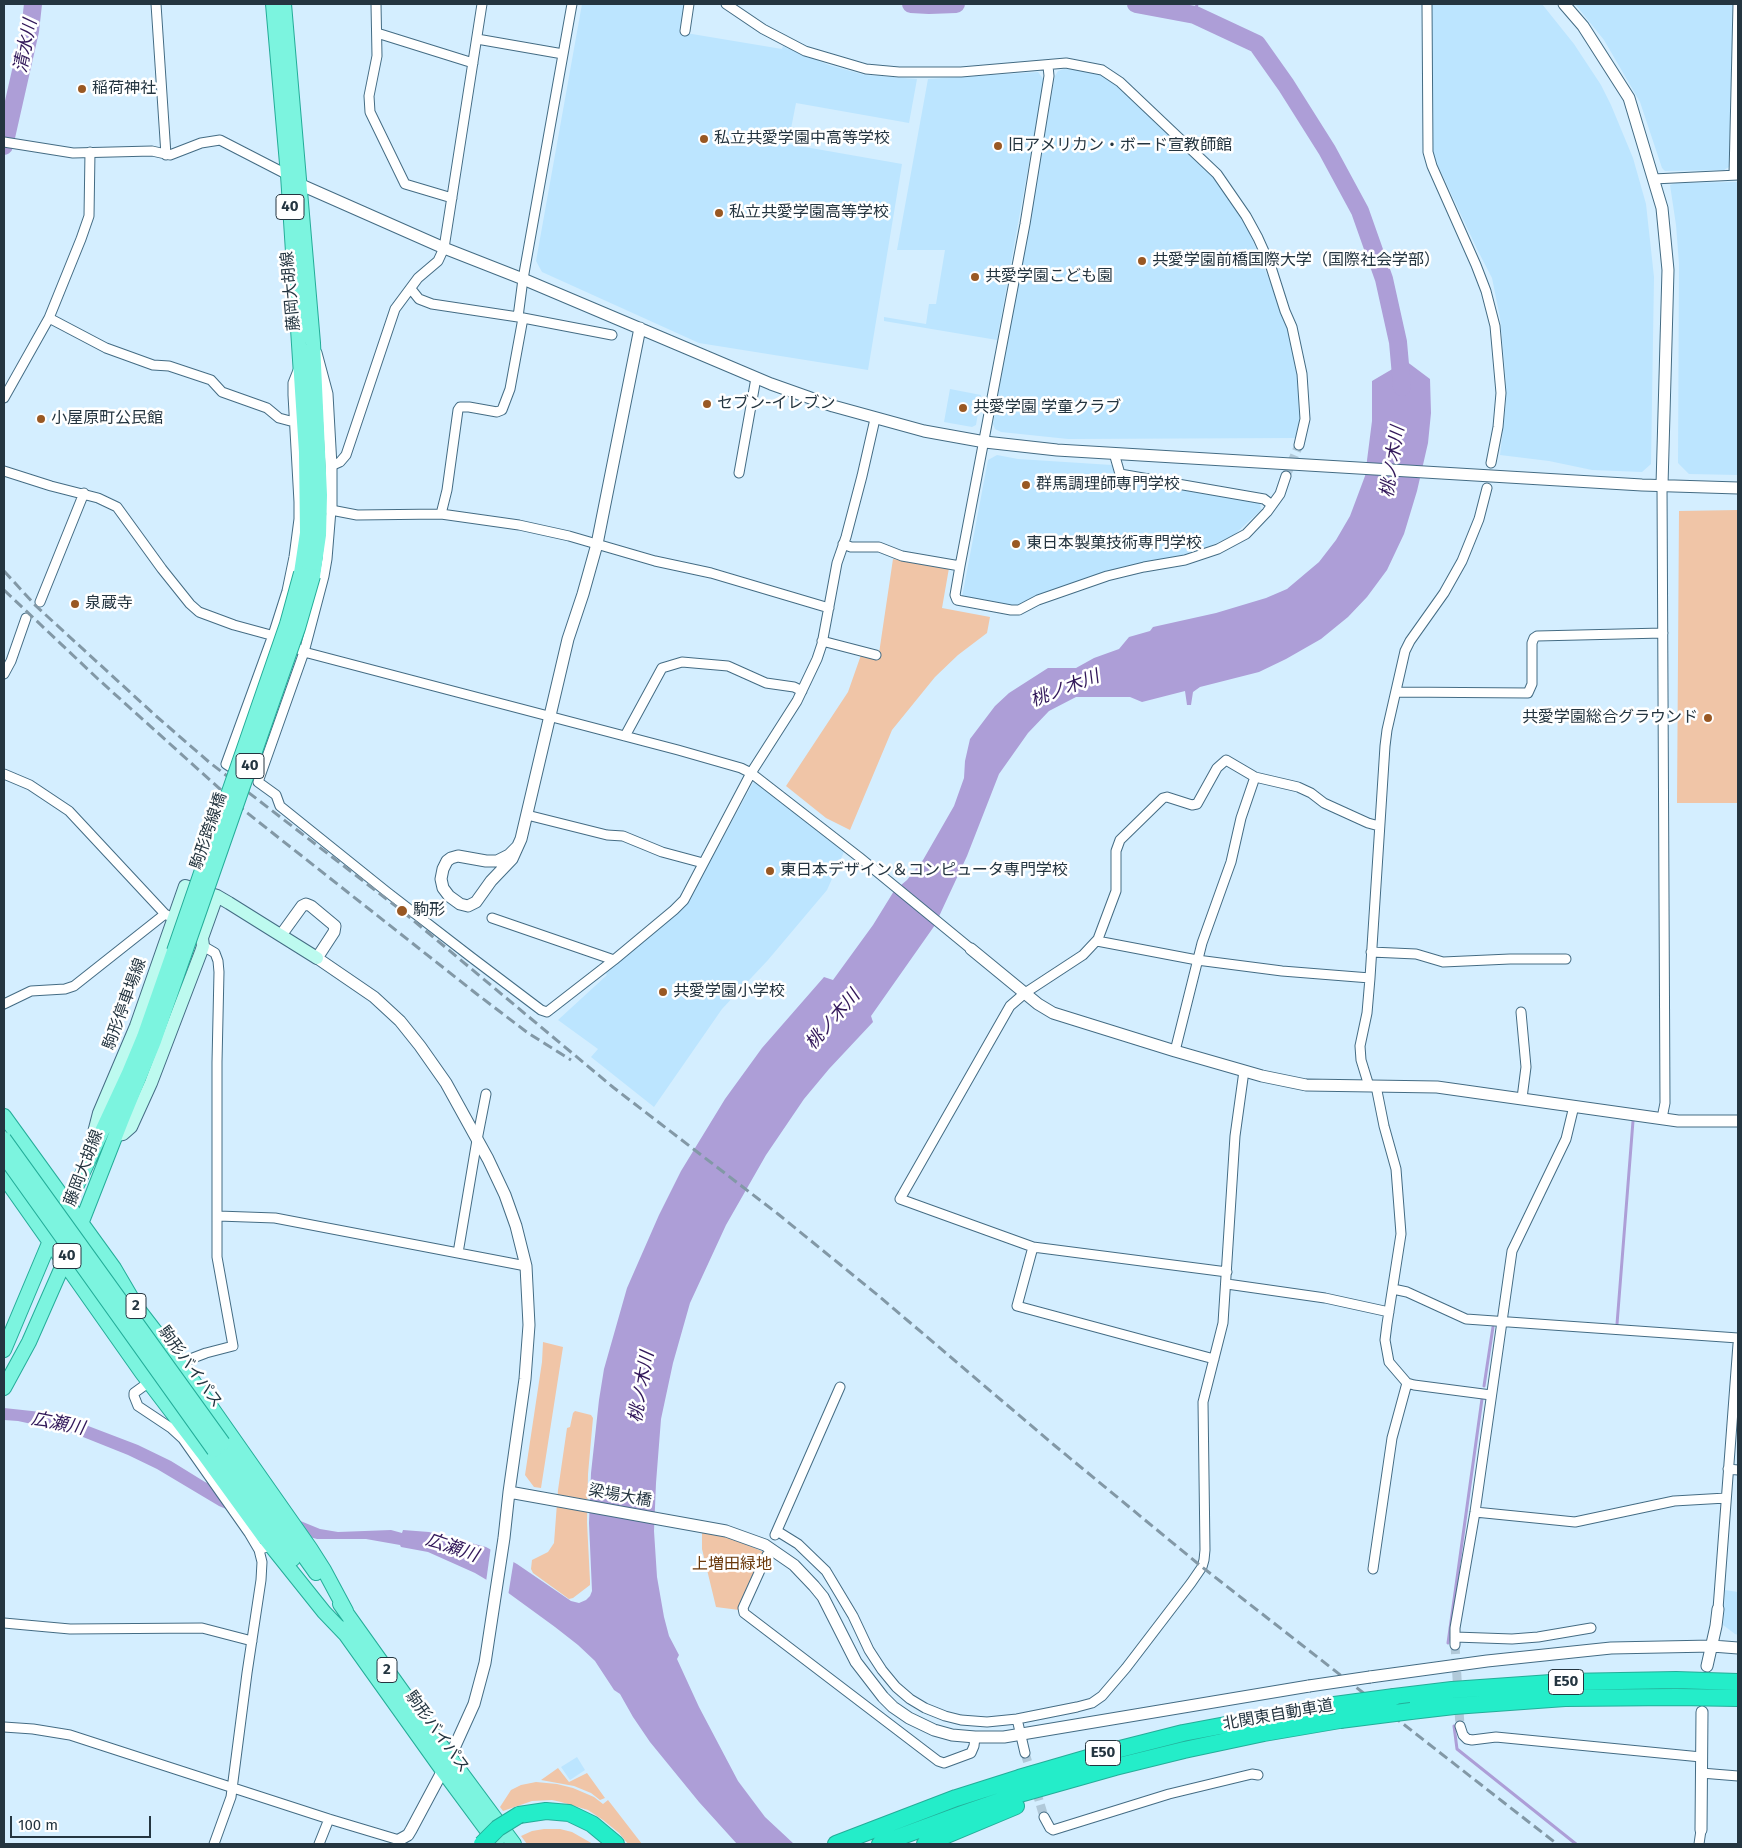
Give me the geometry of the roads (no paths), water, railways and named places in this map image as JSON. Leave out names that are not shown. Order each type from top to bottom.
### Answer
[{"type":"highway","name":"北関東自動車道","points":[[836,1844],[1019,1778],[1112,1750],[1183,1733],[1327,1706],[1452,1690],[1565,1682],[1676,1680],[1738,1682]]},
{"type":"highway","name":"北関東自動車道","points":[[880,1844],[1023,1793],[1115,1767],[1264,1733],[1340,1720],[1454,1706],[1565,1698],[1738,1698]]},
{"type":"highway","points":[[925,1844],[1027,1802],[1184,1750]]},
{"type":"highway","points":[[482,1844],[498,1828],[546,1811],[569,1813],[592,1824],[616,1844]]},
{"type":"highway","points":[[496,1844],[521,1820],[548,1820],[569,1823],[592,1835],[603,1844]]},
{"type":"main road","name":"藤岡大胡線","points":[[273,4],[288,175],[301,364],[308,493],[307,574]]},
{"type":"main road","name":"藤岡大胡線","points":[[284,4],[313,343],[320,495],[319,535],[307,574]]},
{"type":"main road","name":"駒形跨線橋","points":[[179,953],[298,628],[307,574]]},
{"type":"main road","name":"駒形停車場線","points":[[86,1164],[99,1113],[136,1026],[169,916],[185,886],[217,896],[317,958]]},
{"type":"main road","points":[[116,1135],[123,1134],[131,1127],[148,1091],[203,946],[202,938],[217,896]]},
{"type":"main road","name":"藤岡大胡線","points":[[4,1388],[18,1364],[53,1289],[81,1223],[154,1041],[179,953]]},
{"type":"main road","name":"藤岡大胡線","points":[[4,1350],[49,1242],[133,1064],[179,953]]},
{"type":"main road","name":"2","points":[[4,1116],[114,1268],[138,1309],[180,1364],[265,1494]]},
{"type":"main road","name":"駒形バイパス","points":[[4,1139],[219,1446],[243,1489],[268,1543],[346,1635],[496,1844]]},
{"type":"main road","name":"駒形バイパス","points":[[4,1156],[219,1446],[265,1494],[346,1611],[514,1844]]},
{"type":"main road","name":"2","points":[[4,1177],[149,1382],[268,1543]]},
{"type":"main road","points":[[53,1289],[66,1285],[84,1291]]},
{"type":"street","points":[[156,4],[166,155]]},
{"type":"street","points":[[376,4],[377,56],[369,96],[370,112],[405,184],[452,198]]},
{"type":"street","points":[[331,466],[340,462],[346,455],[395,309],[418,278],[438,261],[444,248],[482,4]]},
{"type":"street","points":[[441,514],[447,490],[458,410],[460,407],[469,407],[497,412],[502,410],[510,389],[521,318],[523,279],[572,4]]},
{"type":"street","points":[[684,30],[689,4]]},
{"type":"street","points":[[726,4],[764,29],[805,51],[866,69],[899,72],[961,72],[1066,63],[1102,70],[1120,82],[1217,174],[1246,216],[1271,268],[1285,312],[1292,327],[1302,374],[1306,405],[1299,445]]},
{"type":"street","points":[[1427,4],[1428,152],[1432,166],[1476,265],[1486,291],[1495,326],[1501,393],[1492,463]]},
{"type":"street","points":[[1564,4],[1583,26],[1629,98],[1662,208],[1668,270],[1662,485],[1665,1103],[1662,1118]]},
{"type":"street","points":[[1654,179],[1736,175],[1738,4]]},
{"type":"street","points":[[377,33],[473,63]]},
{"type":"street","points":[[477,39],[563,54]]},
{"type":"street","points":[[1048,66],[1049,76],[1025,224],[960,566],[955,595],[957,600],[1019,610],[1038,600],[1107,576],[1185,560],[1218,549],[1246,534],[1280,494],[1286,476]]},
{"type":"street","points":[[8,142],[73,153],[152,151],[166,155],[174,154],[211,140],[220,140],[288,175],[300,184],[444,248],[523,279],[756,378],[833,406],[924,431],[985,442],[1057,450],[1738,488]]},
{"type":"street","points":[[4,398],[49,318],[89,216],[90,152]]},
{"type":"street","points":[[411,289],[419,299],[425,302],[612,335]]},
{"type":"street","points":[[49,318],[100,343],[106,348],[152,365],[169,366],[211,380],[222,392],[267,408],[279,418],[294,419]]},
{"type":"street","points":[[517,847],[510,855],[497,861],[458,856],[451,858],[444,864],[441,879],[446,893],[464,906],[476,902],[491,881],[512,859],[517,847],[527,815],[568,639],[597,544],[640,328]]},
{"type":"street","points":[[258,782],[304,652],[328,559],[331,466],[327,394],[322,368],[313,343]]},
{"type":"street","points":[[301,364],[296,372],[294,383],[298,519],[294,557],[287,591],[273,635],[226,764],[276,794],[280,806],[463,951],[546,1012],[614,960],[684,900],[751,773],[802,691],[817,659],[822,641],[837,563],[862,476],[875,419]]},
{"type":"street","points":[[739,473],[756,378]]},
{"type":"street","points":[[1114,453],[1120,474],[1264,499],[1272,505]]},
{"type":"street","points":[[4,471],[51,486],[84,493],[117,507],[162,569],[190,604],[199,612],[234,625],[273,635],[297,646],[304,652],[731,764],[751,773],[859,857],[1025,993],[1053,1012],[1175,1051],[1262,1076],[1306,1085],[1437,1087],[1695,1122],[1738,1121]]},
{"type":"street","points":[[1487,488],[1479,518],[1462,561],[1444,593],[1407,646],[1402,661],[1385,746],[1370,978],[1367,1012],[1360,1046],[1362,1060],[1372,1086],[1395,1162],[1398,1184],[1401,1234],[1385,1340],[1390,1362],[1407,1383],[1491,1395]]},
{"type":"street","points":[[40,602],[84,493]]},
{"type":"street","points":[[330,510],[357,515],[441,514],[518,525],[711,574],[829,608]]},
{"type":"street","points":[[843,544],[879,548],[902,556],[960,566]]},
{"type":"street","points":[[4,674],[7,659],[26,618]]},
{"type":"street","points":[[1396,692],[1528,693],[1532,684],[1532,643],[1534,638],[1538,636],[1662,633]]},
{"type":"street","points":[[822,641],[876,655]]},
{"type":"street","points":[[625,736],[662,668],[682,662],[728,666],[766,683],[794,687],[802,691]]},
{"type":"street","points":[[1226,1272],[1033,1247],[900,1199],[1010,1006],[1025,993],[1070,964],[1097,941],[1116,891],[1116,851],[1123,835],[1163,798],[1167,797],[1192,805],[1197,804],[1217,768],[1226,760],[1254,777],[1298,787],[1312,793],[1324,803],[1368,823],[1380,826]]},
{"type":"street","points":[[4,774],[30,785],[69,811],[169,916],[74,986],[64,989],[31,992],[4,1004]]},
{"type":"street","points":[[1175,1051],[1198,960],[1231,862],[1241,818],[1254,777]]},
{"type":"street","points":[[527,815],[607,836],[623,836],[662,852],[703,864]]},
{"type":"street","points":[[4,1727],[33,1729],[70,1736],[400,1840],[408,1836],[450,1757],[476,1697],[485,1663],[504,1538],[528,1346],[529,1317],[526,1266],[516,1226],[508,1202],[446,1083],[406,1027],[374,997],[317,958],[336,926],[306,904],[302,906],[281,935]]},
{"type":"street","points":[[492,918],[614,960]]},
{"type":"street","points":[[1097,941],[1198,960],[1282,971],[1370,978]]},
{"type":"street","points":[[203,946],[215,953],[220,972],[217,1062],[217,1257],[233,1346],[206,1353],[180,1364],[134,1393],[135,1401],[142,1410],[178,1434],[249,1533],[268,1543],[262,1562],[231,1797],[214,1844]]},
{"type":"street","points":[[1371,952],[1416,954],[1443,962],[1526,958],[1566,959]]},
{"type":"street","points":[[1521,1012],[1526,1067],[1522,1098]]},
{"type":"street","points":[[840,1387],[776,1533],[798,1544],[826,1571],[845,1602],[873,1657],[896,1686],[910,1699],[944,1716],[987,1722],[1017,1719],[1077,1707],[1096,1700],[1126,1668],[1202,1567],[1205,1550],[1204,1402],[1223,1322],[1227,1284],[1226,1272],[1236,1117],[1244,1070]]},
{"type":"street","points":[[458,1253],[486,1094]]},
{"type":"street","points":[[1574,1106],[1566,1139],[1512,1251],[1455,1641],[1522,1638],[1591,1628]]},
{"type":"street","points":[[218,1216],[275,1218],[526,1266]]},
{"type":"street","points":[[1033,1247],[1017,1306],[1214,1359]]},
{"type":"street","points":[[1227,1284],[1325,1298],[1388,1312]]},
{"type":"street","points":[[1394,1289],[1407,1292],[1462,1318],[1738,1338]]},
{"type":"street","points":[[1707,1666],[1718,1609],[1738,1344]]},
{"type":"street","points":[[1373,1569],[1392,1438],[1407,1383]]},
{"type":"street","points":[[1728,1469],[1738,1470]]},
{"type":"street","name":"梁場大橋","points":[[509,1492],[694,1525],[749,1538],[765,1545],[786,1558],[803,1574],[823,1598],[856,1662],[873,1686],[889,1703],[909,1718],[926,1726],[952,1735],[975,1738],[1020,1734],[1309,1686],[1486,1661],[1635,1647],[1712,1646],[1738,1648]]},
{"type":"street","points":[[1475,1512],[1575,1522],[1674,1501],[1726,1498]]},
{"type":"street","points":[[767,1555],[743,1608],[744,1613],[938,1761],[944,1763],[971,1752],[975,1738]]},
{"type":"street","points":[[4,1623],[70,1629],[202,1628],[252,1641]]},
{"type":"street","points":[[1700,1844],[1702,1712]]},
{"type":"street","points":[[1017,1719],[1025,1753]]},
{"type":"street","points":[[1460,1726],[1463,1735],[1467,1739],[1472,1740],[1496,1737],[1702,1757]]},
{"type":"street","points":[[1701,1773],[1738,1776]]},
{"type":"street","points":[[1044,1817],[1053,1830],[1169,1794],[1252,1774],[1258,1775]]},
{"type":"street","points":[[319,1844],[329,1819]]},
{"type":"water","name":"広瀬川","points":[[1406,361],[1430,379],[1431,413],[1428,443],[1417,491],[1404,534],[1387,570],[1367,597],[1348,617],[1321,639],[1259,672],[1200,687],[1193,692],[1191,705],[1187,705],[1185,691],[1142,702],[1130,697],[1076,697],[1049,711],[1028,733],[999,774],[967,856],[935,925],[871,1016],[873,1022],[804,1099],[766,1155],[726,1225],[690,1303],[673,1363],[661,1419],[654,1531],[657,1577],[664,1617],[669,1636],[679,1655],[677,1659],[699,1707],[738,1781],[765,1817],[794,1844],[737,1844],[699,1802],[650,1742],[620,1694],[614,1690],[595,1661],[555,1627],[507,1592],[475,1573],[428,1552],[401,1547],[400,1545],[366,1539],[317,1539],[264,1525],[219,1506],[157,1469],[128,1455],[73,1433],[18,1421],[4,1420],[4,1408],[41,1412],[83,1424],[138,1445],[171,1461],[205,1482],[320,1529],[338,1532],[391,1530],[402,1533],[403,1530],[429,1532],[486,1547],[517,1564],[571,1601],[579,1603],[586,1600],[592,1591],[589,1523],[591,1473],[604,1369],[627,1288],[659,1215],[681,1171],[725,1099],[762,1048],[824,977],[833,980],[873,925],[894,891],[907,880],[923,860],[954,806],[964,778],[965,761],[970,739],[995,706],[1009,693],[1048,668],[1076,668],[1094,658],[1119,649],[1129,637],[1150,631],[1153,627],[1216,613],[1266,598],[1287,589],[1319,562],[1336,540],[1350,516],[1365,476],[1372,421],[1372,381]]},
{"type":"waterway","name":"清水川","points":[[4,146],[30,31],[33,4]]},
{"type":"waterway","name":"桃ノ木川","points":[[911,4],[956,4]]},
{"type":"waterway","name":"桃ノ木川","points":[[1136,4],[1195,15],[1257,44],[1286,85],[1327,150],[1360,211],[1384,279],[1398,342],[1402,387]]},
{"type":"waterway","points":[[1195,15],[1197,4]]},
{"type":"waterway","points":[[1617,1324],[1633,1121]]},
{"type":"waterway","points":[[1484,1386],[1493,1327]]},
{"type":"waterway","points":[[1448,1643],[1482,1399]]},
{"type":"waterway","points":[[1454,1726],[1457,1749],[1576,1844]]},
{"type":"tunnel","points":[[1286,476],[1299,445]]},
{"type":"tunnel","points":[[1455,1645],[1460,1726]]},
{"type":"tunnel","points":[[1025,1753],[1044,1817]]},
{"type":"railway","points":[[4,571],[36,606],[209,762],[402,911],[614,1088],[778,1214],[1202,1567],[1557,1844]]},
{"type":"railway","points":[[4,590],[98,679],[241,808],[478,995],[528,1033],[571,1060]]},
{"type":"place","name":"稲荷神社","points":[[82,89]]},
{"type":"place","name":"私立共愛学園中高等学校","points":[[704,139]]},
{"type":"place","name":"旧アメリカン・ボード宣教師館","points":[[998,146]]},
{"type":"place","name":"私立共愛学園高等学校","points":[[719,213]]},
{"type":"place","name":"共愛学園前橋国際大学（国際社会学部）","points":[[1142,261]]},
{"type":"place","name":"共愛学園こども園","points":[[975,277]]},
{"type":"place","name":"セブン-イレブン","points":[[707,404]]},
{"type":"place","name":"共愛学園 学童クラブ","points":[[963,408]]},
{"type":"place","name":"小屋原町公民館","points":[[41,419]]},
{"type":"place","name":"群馬調理師専門学校","points":[[1026,485]]},
{"type":"place","name":"東日本製菓技術専門学校","points":[[1016,544]]},
{"type":"place","name":"泉蔵寺","points":[[75,604]]},
{"type":"place","name":"共愛学園総合グラウンド","points":[[1708,718]]},
{"type":"place","name":"東日本デザイン＆コンピュータ専門学校","points":[[770,871]]},
{"type":"place","name":"駒形","points":[[402,911]]},
{"type":"place","name":"共愛学園小学校","points":[[663,992]]},
{"type":"park label","name":"上増田緑地","points":[[732,1565]]}]
